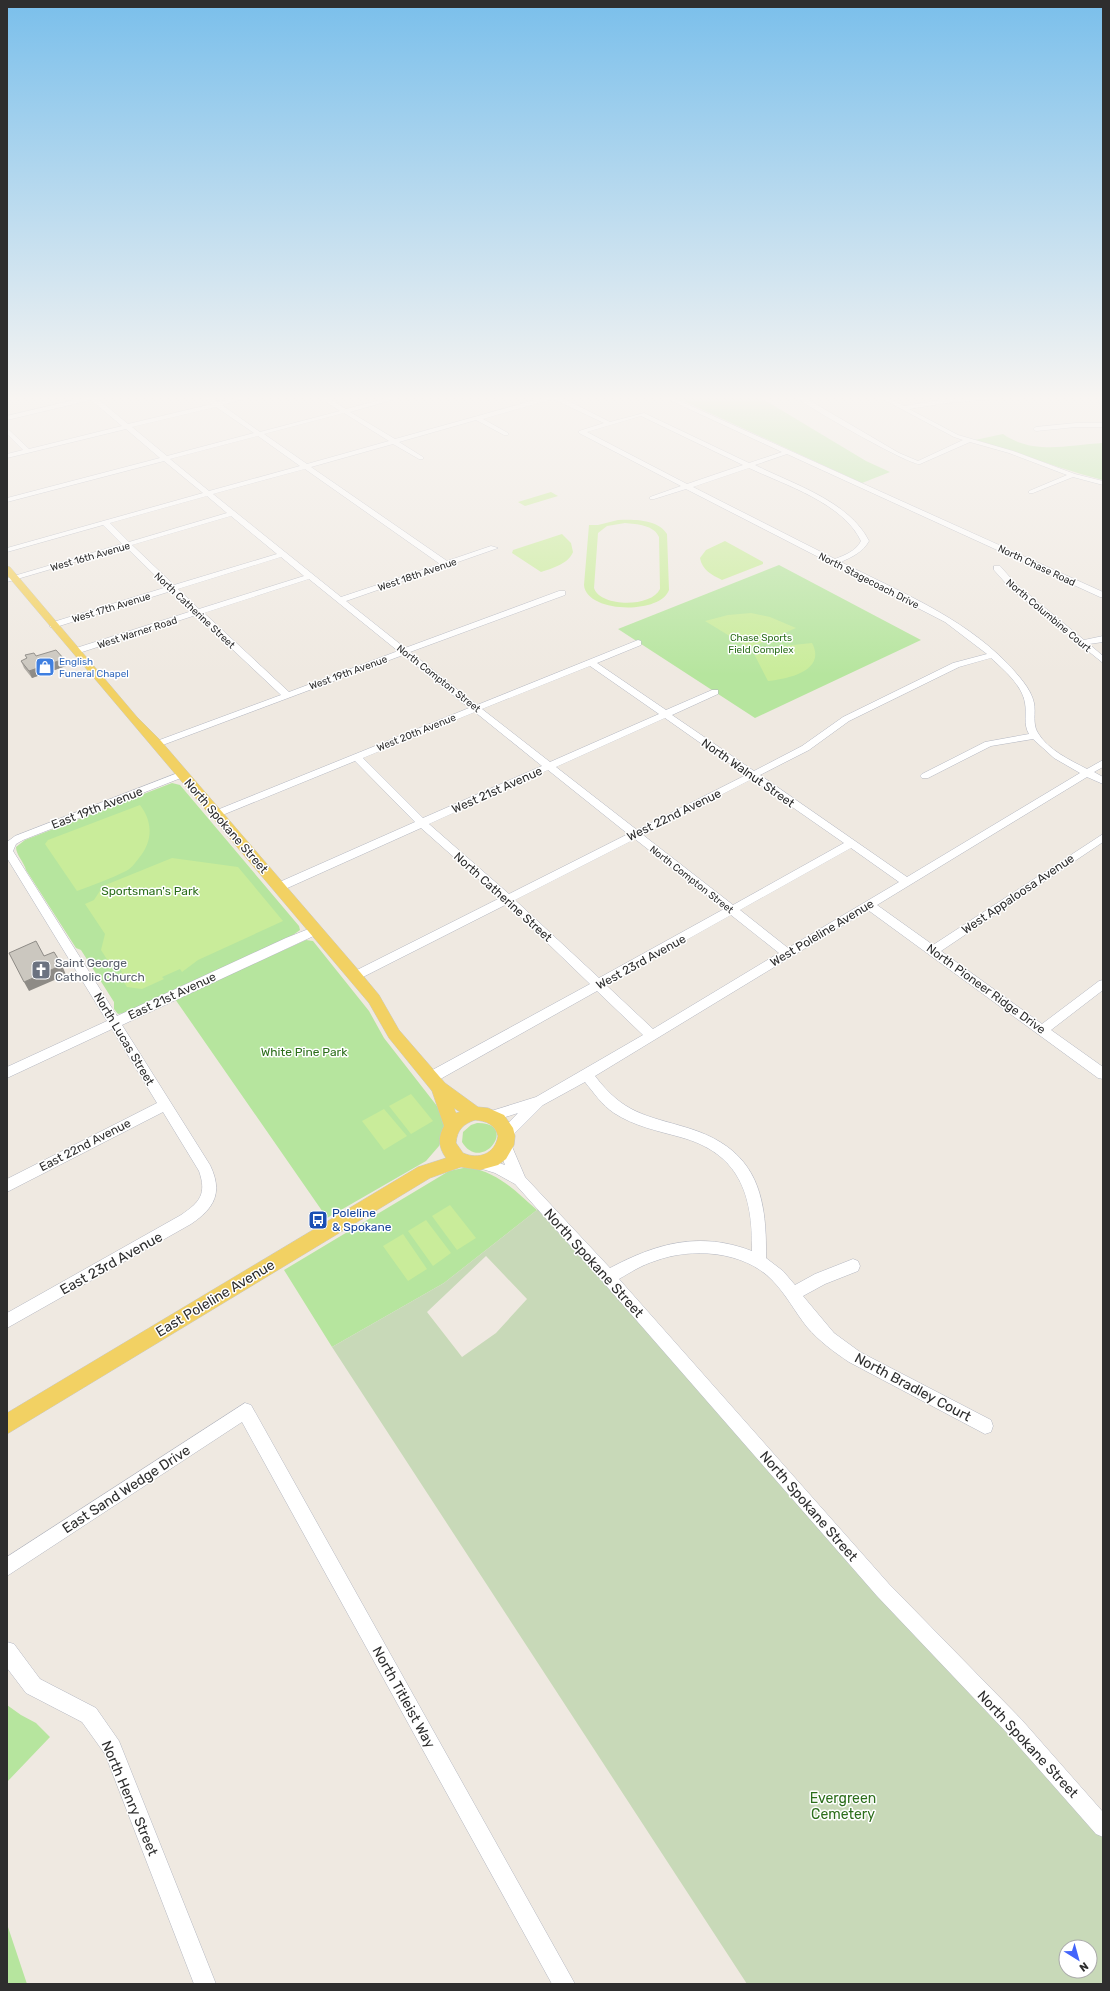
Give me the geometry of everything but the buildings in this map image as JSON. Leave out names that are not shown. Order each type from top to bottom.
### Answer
[{"type":"main road","name":"North Spokane Street","points":[[10,576],[133,719],[183,774],[355,976],[374,999],[394,1034],[434,1083],[474,1113]]},
{"type":"main road","name":"North Spokane Street","points":[[434,1083],[449,1132]]},
{"type":"main road","points":[[474,1113],[493,1116],[504,1125],[506,1139],[496,1157],[481,1163],[461,1160],[453,1155],[448,1147],[449,1132],[461,1117],[474,1113]]},
{"type":"main road","name":"East Poleline Avenue","points":[[424,1172],[434,1162],[449,1132]]},
{"type":"main road","name":"East Poleline Avenue","points":[[7,1424],[424,1172],[461,1160]]},
{"type":"street","points":[[7,500],[49,489]]},
{"type":"street","name":"North Compton Street","points":[[204,489],[404,651],[788,954]]},
{"type":"street","points":[[7,550],[224,489]]},
{"type":"street","points":[[337,489],[446,564]]},
{"type":"street","points":[[652,498],[679,489]]},
{"type":"street","name":"North Stagecoach Drive","points":[[693,489],[948,620],[992,655],[1022,685],[1029,701],[1031,712],[1030,728],[1034,736]]},
{"type":"street","points":[[798,489],[832,505],[860,531],[865,540],[864,545],[853,554],[835,562]]},
{"type":"street","name":"North Chase Road","points":[[869,489],[1103,595]]},
{"type":"street","points":[[1031,492],[1039,489]]},
{"type":"street","name":"West 16th Avenue","points":[[10,576],[127,545],[234,513]]},
{"type":"street","name":"North Catherine Street","points":[[105,523],[172,588],[287,695]]},
{"type":"street","name":"West 18th Avenue","points":[[341,600],[494,548]]},
{"type":"street","name":"West 17th Avenue","points":[[53,625],[284,554]]},
{"type":"street","name":"North Columbine Court","points":[[997,568],[1013,586],[1103,660]]},
{"type":"street","name":"West Warner Road","points":[[76,651],[311,576]]},
{"type":"street","name":"West 19th Avenue","points":[[157,744],[562,593]]},
{"type":"street","points":[[1083,643],[1103,640]]},
{"type":"street","name":"West 20th Avenue","points":[[216,814],[638,642]]},
{"type":"street","name":"West 22nd Avenue","points":[[355,976],[813,745],[830,729],[846,719],[956,665],[992,655]]},
{"type":"street","name":"North Walnut Street","points":[[590,662],[752,776],[907,882]]},
{"type":"street","name":"West 21st Avenue","points":[[279,887],[714,692]]},
{"type":"street","points":[[925,776],[988,744],[1034,736],[1062,759],[1103,781]]},
{"type":"street","name":"North Catherine Street","points":[[356,757],[422,823],[508,899],[652,1036]]},
{"type":"street","name":"West Poleline Avenue","points":[[493,1116],[540,1101],[587,1075],[1103,763]]},
{"type":"street","name":"East 19th Avenue","points":[[9,842],[183,774]]},
{"type":"street","name":"West Appaloosa Avenue","points":[[933,951],[1103,837]]},
{"type":"street","name":"North Lucas Street","points":[[9,842],[9,855],[209,1177],[209,1198]]},
{"type":"street","name":"West 23rd Avenue","points":[[434,1083],[598,985],[850,844]]},
{"type":"street","name":"North Pioneer Ridge Drive","points":[[869,905],[1103,1074]]},
{"type":"street","name":"East 21st Avenue","points":[[7,1072],[316,930]]},
{"type":"street","points":[[1043,1030],[1103,984]]},
{"type":"street","points":[[587,1075],[605,1098],[632,1117],[710,1141],[735,1159],[752,1185],[760,1243],[759,1259],[740,1253],[715,1248],[679,1249],[661,1252],[608,1277]]},
{"type":"street","name":"West Poleline Avenue","points":[[506,1139],[540,1101]]},
{"type":"street","name":"East 22nd Avenue","points":[[7,1186],[164,1105]]},
{"type":"street","name":"North Spokane Street","points":[[506,1139],[511,1164],[520,1181],[608,1277],[883,1590],[1014,1726],[1103,1826]]},
{"type":"street","name":"North Spokane Street","points":[[481,1163],[499,1169],[520,1181]]},
{"type":"street","name":"East 23rd Avenue","points":[[7,1321],[192,1216],[209,1198]]},
{"type":"street","name":"North Bradley Court","points":[[759,1259],[776,1274],[793,1294],[817,1328],[836,1345],[878,1372],[985,1426]]},
{"type":"street","points":[[793,1294],[820,1279],[853,1266]]},
{"type":"street","name":"East Sand Wedge Drive","points":[[7,1567],[245,1411]]},
{"type":"street","name":"North Titleist Way","points":[[245,1411],[564,1984]]},
{"type":"street","name":"North Henry Street","points":[[7,1651],[32,1686],[89,1715],[108,1742],[205,1984]]},
{"type":"green space","points":[[551,492],[558,496],[525,506],[518,502]]},
{"type":"green space","points":[[618,520],[638,520],[658,525],[663,529],[667,534],[669,590],[663,598],[652,604],[639,607],[624,607],[609,605],[597,601],[588,594],[584,585],[589,525],[598,525]],"holes":[[[625,523],[649,528],[657,533],[659,537],[660,589],[655,595],[647,600],[626,603],[615,602],[598,594],[594,588],[598,533],[607,526]]]},
{"type":"green space","points":[[562,534],[571,543],[573,552],[564,563],[550,569],[541,572],[512,553],[513,550]]},
{"type":"green space","points":[[725,541],[763,562],[763,564],[722,580],[708,572],[703,566],[700,558],[706,550]]},
{"type":"green space","name":"Chase Sports Field Complex","points":[[779,565],[921,640],[755,718],[618,629]]},
{"type":"green space","points":[[751,613],[770,617],[796,628],[752,647],[746,646],[705,621],[728,615]]},
{"type":"green space","points":[[812,643],[815,653],[814,660],[810,667],[803,672],[776,680],[768,681],[753,652],[756,649]]},
{"type":"green space","name":"Sportsman's Park","points":[[172,783],[180,785],[299,926],[300,930],[293,935],[124,1013],[118,1014],[114,1009],[114,1002],[81,950],[76,948],[26,870],[17,853],[16,847],[25,840]]},
{"type":"green space","points":[[140,805],[147,818],[150,832],[144,852],[128,870],[77,891],[45,844],[48,840]]},
{"type":"green space","points":[[172,858],[238,867],[283,921],[198,960],[182,972],[180,969],[162,977],[164,979],[142,989],[127,987],[119,974],[122,972],[116,962],[110,964],[101,950],[105,934],[85,904],[94,900],[103,886]]},
{"type":"green space","name":"White Pine Park","points":[[306,940],[313,941],[369,1011],[384,1038],[444,1115],[445,1128],[444,1135],[439,1146],[426,1161],[327,1218],[175,999]]},
{"type":"green space","points":[[411,1094],[433,1121],[411,1134],[389,1106]]},
{"type":"green space","points":[[384,1109],[407,1136],[384,1150],[362,1121]]},
{"type":"green space","points":[[477,1123],[490,1125],[496,1130],[496,1137],[493,1144],[487,1150],[479,1153],[470,1151],[462,1142],[463,1132],[471,1125]]},
{"type":"green space","points":[[468,1167],[489,1173],[506,1183],[537,1210],[444,1283],[332,1347],[284,1270],[449,1171]]},
{"type":"green space","points":[[450,1205],[476,1238],[457,1250],[432,1216]]},
{"type":"green space","name":"Evergreen Cemetery","points":[[542,1206],[1103,1827],[1103,1984],[747,1984],[332,1347],[444,1283]],"holes":[[[486,1256],[527,1299],[496,1333],[462,1357],[427,1312]]]},
{"type":"green space","points":[[426,1220],[451,1253],[433,1266],[408,1231]]},
{"type":"green space","points":[[403,1234],[427,1269],[408,1281],[383,1246]]},
{"type":"green space","points":[[7,1705],[36,1723],[50,1737],[7,1782]]},
{"type":"green space","points":[[7,1924],[27,1984],[7,1984]]},
{"type":"place","name":"English Funeral Chapel","points":[[45,667]]},
{"type":"place","name":"Saint George Catholic Church","points":[[41,970]]},
{"type":"place","name":"Poleline & Spokane","points":[[318,1220]]}]
